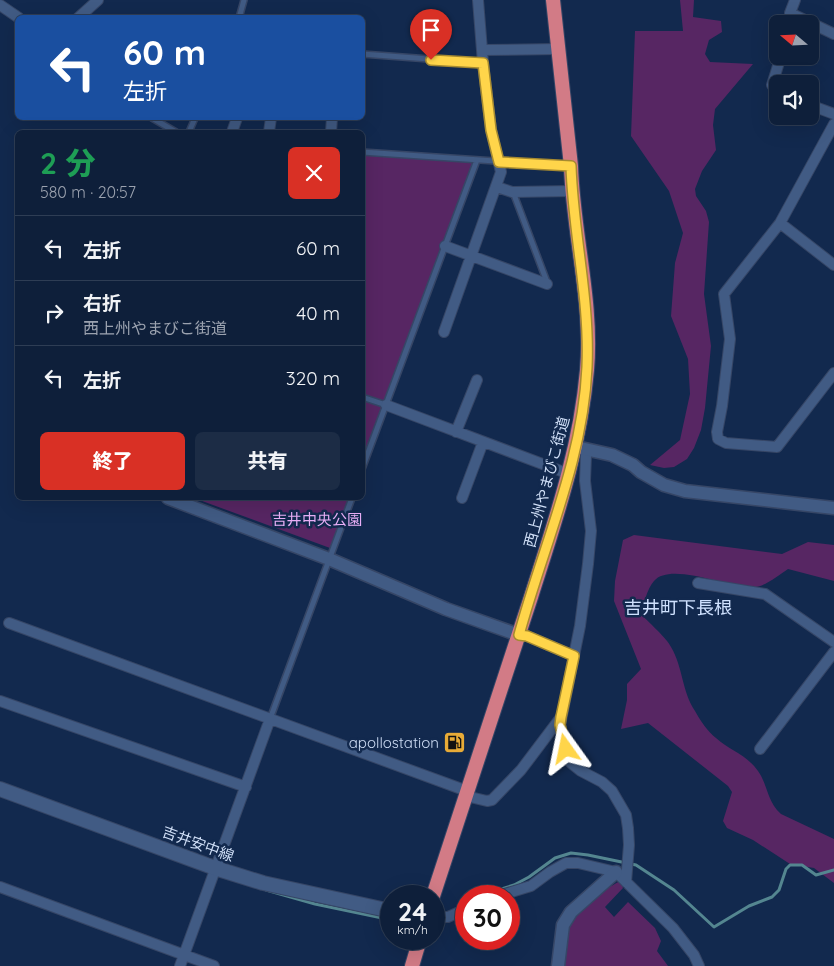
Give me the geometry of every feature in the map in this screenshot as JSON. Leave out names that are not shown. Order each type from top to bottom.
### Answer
[{"type":"highway","name":"西上州やまびこ街道","points":[[437,885],[519,635],[569,474],[581,451],[588,327],[553,0]]},
{"type":"highway","points":[[412,966],[417,950]]},
{"type":"main road","name":"吉井安中線","points":[[0,789],[215,868],[263,883],[380,909]]},
{"type":"street","points":[[81,15],[98,0]]},
{"type":"street","points":[[444,332],[501,172],[491,130],[478,0]]},
{"type":"street","points":[[791,15],[795,0]]},
{"type":"street","points":[[0,5],[15,15]]},
{"type":"street","points":[[819,28],[834,33]]},
{"type":"street","points":[[482,50],[558,49]]},
{"type":"street","points":[[819,108],[834,114]]},
{"type":"street","points":[[834,124],[780,223],[724,294],[730,339],[717,432],[718,440],[726,443],[777,447],[834,373]]},
{"type":"street","points":[[497,187],[512,192],[572,191]]},
{"type":"street","points":[[780,223],[834,265]]},
{"type":"street","points":[[445,246],[547,284]]},
{"type":"street","points":[[456,432],[476,380]]},
{"type":"street","points":[[386,405],[569,474]]},
{"type":"street","points":[[462,498],[483,442]]},
{"type":"street","points":[[626,882],[629,845],[626,815],[612,791],[602,782],[570,763],[560,725],[582,608],[590,540],[581,451],[612,455],[633,465],[664,485],[685,491],[834,508]]},
{"type":"street","points":[[173,500],[329,559],[446,609],[519,635],[527,636],[574,656]]},
{"type":"street","points":[[698,583],[765,594],[834,642]]},
{"type":"street","points":[[10,623],[487,801],[492,800],[521,770],[561,717]]},
{"type":"street","points":[[760,749],[834,652]]},
{"type":"street","points":[[0,701],[246,787]]},
{"type":"street","points":[[180,966],[270,719]]},
{"type":"street","points":[[520,889],[531,886],[566,863],[616,872],[674,928],[694,955],[699,966]]},
{"type":"street","points":[[558,966],[563,925],[571,912],[616,872]]},
{"type":"street","points":[[0,887],[214,966]]},
{"type":"lane","points":[[239,15],[244,0]]},
{"type":"lane","points":[[365,54],[483,63]]},
{"type":"lane","points":[[155,120],[173,130]]},
{"type":"lane","points":[[365,152],[571,166]]},
{"type":"lane","points":[[365,461],[478,160]]},
{"type":"lane","points":[[512,192],[547,284]]},
{"type":"lane","points":[[365,398],[386,405]]},
{"type":"lane","points":[[270,719],[351,500]]},
{"type":"green space","points":[[680,0],[694,0],[693,17],[721,21],[722,32],[709,40],[705,54],[710,62],[753,64],[715,109],[713,125],[716,150],[702,171],[695,189],[696,196],[706,211],[709,222],[704,294],[711,346],[705,408],[701,430],[694,448],[687,459],[674,467],[664,468],[650,465],[680,440],[690,394],[688,359],[671,316],[675,263],[683,233],[669,191],[631,136],[635,31],[683,31]]},
{"type":"green space","points":[[365,155],[474,162],[365,455]]},
{"type":"green space","name":"吉井中央公園","points":[[199,500],[348,500],[330,548]]},
{"type":"green space","points":[[634,535],[782,554],[808,542],[834,545],[834,581],[788,569],[768,582],[755,587],[673,574],[662,576],[654,581],[640,613],[669,643],[678,663],[691,704],[707,729],[721,742],[753,765],[761,776],[770,799],[781,814],[834,839],[834,883],[814,868],[790,864],[753,840],[727,828],[723,821],[732,792],[728,786],[648,723],[621,729],[627,700],[627,684],[641,669],[614,601],[615,581],[623,540]]},
{"type":"green space","points":[[620,881],[623,888],[605,907],[614,917],[628,902],[655,928],[661,941],[657,951],[668,966],[563,966],[566,936],[572,919],[583,905]]},
{"type":"waterway","points":[[514,885],[529,877],[555,858],[571,853],[636,865],[674,890],[714,927],[749,906],[772,897],[779,890],[786,869],[790,865],[802,865],[816,875],[834,870]]},
{"type":"waterway","points":[[266,890],[315,904],[380,918]]},
{"type":"place","name":"apollostation","points":[[455,743]]},
{"type":"district","name":"吉井町下長根","points":[[678,608]]},
{"type":"route","points":[[431,60],[483,63],[491,130],[499,162],[571,166],[572,191],[588,327],[583,411],[576,447],[561,502],[519,635],[527,636],[574,656],[560,725],[566,749]]}]
